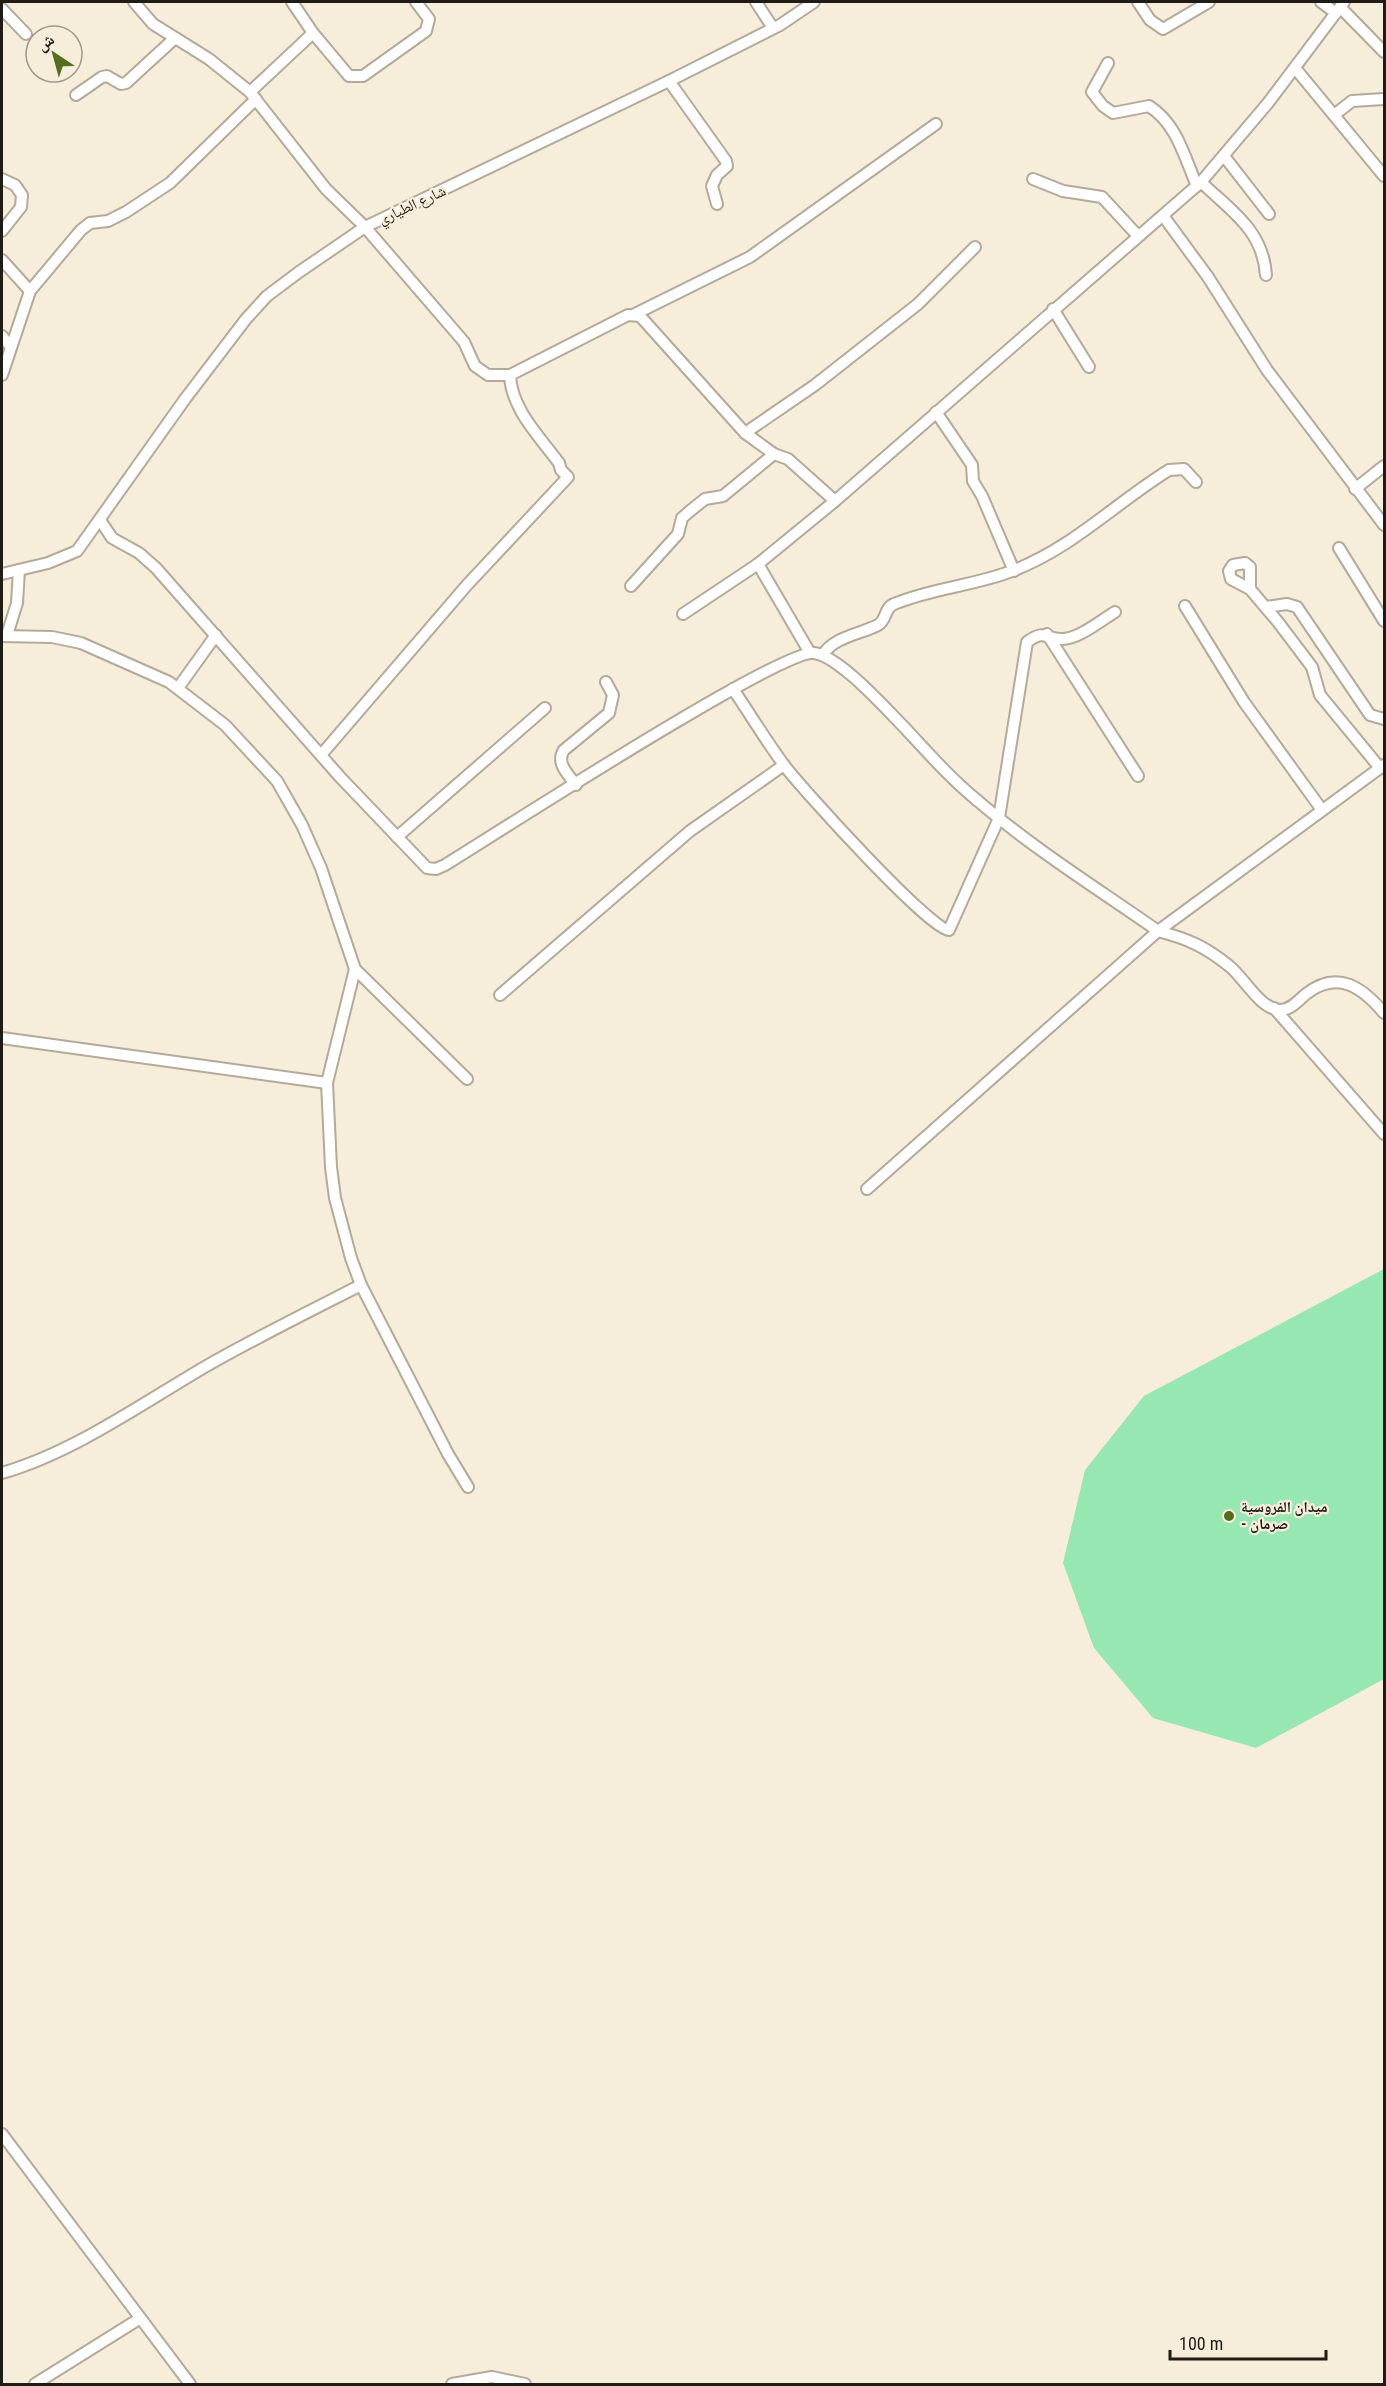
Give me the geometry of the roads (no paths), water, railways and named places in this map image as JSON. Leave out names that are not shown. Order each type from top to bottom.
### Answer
[{"type":"street","points":[[134,2],[153,24],[209,59],[253,95],[326,189],[365,227],[464,342],[474,366],[488,375],[510,375],[628,315],[635,315],[647,321],[690,374],[746,433],[774,454],[788,459],[835,501]]},
{"type":"street","points":[[291,2],[313,33],[349,76],[363,76],[429,27],[429,19],[416,2]]},
{"type":"street","points":[[756,2],[772,28]]},
{"type":"street","points":[[1138,2],[1150,20],[1163,28],[1209,2]]},
{"type":"street","points":[[1321,2],[1340,7],[1384,52]]},
{"type":"street","name":"شارع الطياري","points":[[2,574],[73,554],[100,520],[185,399],[259,304],[365,227],[669,81],[772,28],[807,4]]},
{"type":"street","points":[[683,614],[758,564],[835,501],[1053,309],[1138,236],[1164,217],[1199,184],[1224,156],[1295,68],[1340,7]]},
{"type":"street","points":[[2,9],[24,32]]},
{"type":"street","points":[[2,375],[30,291],[85,226],[113,218],[170,183],[313,33]]},
{"type":"street","points":[[76,95],[102,77],[107,76],[121,84],[126,83],[175,38]]},
{"type":"street","points":[[1108,63],[1092,92],[1102,106],[1113,113],[1149,106],[1164,116],[1173,128],[1199,184],[1251,230],[1265,254],[1266,274]]},
{"type":"street","points":[[1295,68],[1384,176]]},
{"type":"street","points":[[669,81],[726,161],[727,166],[717,175],[712,186],[717,204]]},
{"type":"street","points":[[1334,115],[1352,101],[1384,99]]},
{"type":"street","points":[[635,315],[750,257],[936,124]]},
{"type":"street","points":[[1224,156],[1269,214]]},
{"type":"street","points":[[2,179],[20,189],[22,199],[16,214],[2,231]]},
{"type":"street","points":[[1033,179],[1063,191],[1102,197],[1138,236]]},
{"type":"street","points":[[1164,217],[1208,277],[1267,370],[1384,525]]},
{"type":"street","points":[[746,433],[814,385],[918,304],[975,247]]},
{"type":"street","points":[[2,260],[30,291]]},
{"type":"street","points":[[1053,309],[1089,367]]},
{"type":"street","points":[[2,336],[11,347]]},
{"type":"street","points":[[321,755],[467,585],[568,477],[523,414],[510,387],[510,375]]},
{"type":"street","points":[[936,412],[972,465],[973,481],[991,516],[1014,571]]},
{"type":"street","points":[[631,586],[678,534],[682,518],[705,499],[723,496],[774,454]]},
{"type":"street","points":[[1355,489],[1384,466]]},
{"type":"street","points":[[823,655],[834,643],[880,623],[892,605],[933,591],[968,585],[1014,571],[1089,528],[1169,470],[1184,469],[1196,482]]},
{"type":"street","points":[[100,520],[112,538],[152,564],[321,755],[423,865],[432,869],[441,868],[733,689],[810,653],[823,655],[866,689],[948,773],[999,818],[1158,931],[1190,939],[1228,965],[1274,1008],[1384,1134]]},
{"type":"street","points":[[1339,548],[1384,621]]},
{"type":"street","points":[[758,564],[810,653]]},
{"type":"street","points":[[19,570],[17,603],[4,636],[52,637],[81,643],[138,666],[177,688],[225,724],[277,781],[321,868],[355,969],[467,1079]]},
{"type":"street","points":[[867,1189],[1158,931],[1382,766],[1320,695],[1312,667],[1266,607],[1250,590]]},
{"type":"street","points":[[1266,607],[1287,604],[1297,607],[1370,715],[1384,719]]},
{"type":"street","points":[[1185,606],[1244,702],[1322,810]]},
{"type":"street","points":[[733,689],[784,765],[917,910],[945,931],[952,927],[999,818],[1027,642],[1037,634],[1047,634],[1062,640],[1074,636],[1114,612]]},
{"type":"street","points":[[1047,634],[1138,776]]},
{"type":"street","points":[[177,688],[216,635]]},
{"type":"street","points":[[576,786],[561,764],[560,757],[564,750],[609,712],[613,695],[606,682]]},
{"type":"street","points":[[397,837],[545,708]]},
{"type":"street","points":[[500,995],[662,854],[784,765]]},
{"type":"street","points":[[355,969],[327,1083],[331,1167],[335,1198],[351,1258],[361,1285],[448,1454],[468,1487]]},
{"type":"street","points":[[1274,1008],[1287,1009],[1316,987],[1337,983],[1365,991],[1384,1013]]},
{"type":"street","points":[[2,1038],[327,1083]]},
{"type":"street","points":[[2,1473],[35,1461],[90,1434],[244,1346],[361,1285]]},
{"type":"street","points":[[2,2134],[190,2385]]},
{"type":"street","points":[[35,2385],[139,2319]]},
{"type":"street","points":[[452,2385],[492,2377],[525,2385]]},
{"type":"place","name":"ميدان الفروسية - صرمان","points":[[1229,1516]]}]
